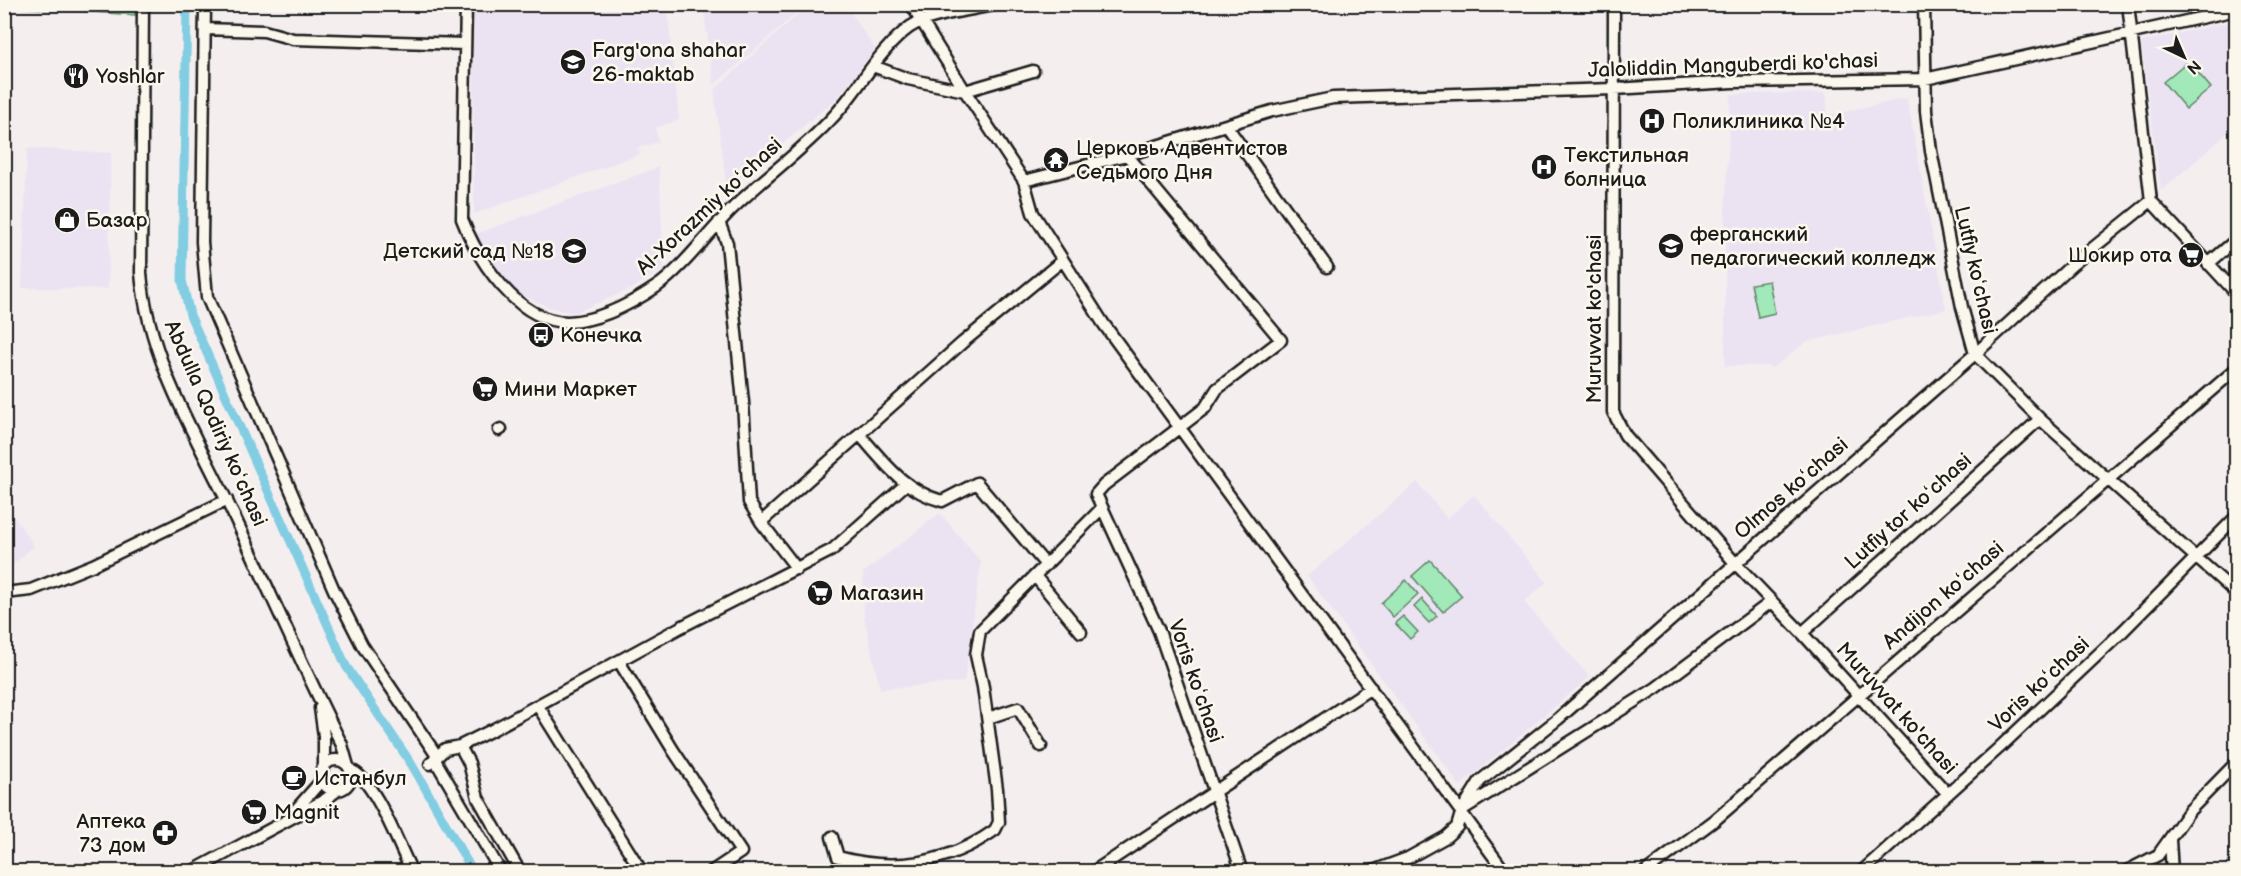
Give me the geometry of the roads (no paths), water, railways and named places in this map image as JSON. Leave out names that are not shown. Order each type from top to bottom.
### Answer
[{"type":"street","name":"Abdulla Qodiriy koʻchasi","points":[[143,4],[141,273],[144,304],[152,333],[171,380],[342,745],[349,768],[359,774],[370,789],[412,872]]},
{"type":"street","points":[[206,4],[202,242],[207,297],[338,598],[362,645],[501,872]]},
{"type":"street","name":"Al-Xorazmiy koʻchasi","points":[[466,4],[462,219],[470,239],[490,272],[512,296],[552,319],[566,322],[594,318],[656,287],[719,222],[834,116],[873,66],[911,27],[923,21],[998,4]]},
{"type":"street","points":[[911,4],[965,92],[1024,181],[1033,213],[1103,323],[1462,810],[1505,872]]},
{"type":"street","name":"Muruvvat ko'chasi","points":[[1614,4],[1613,412],[1625,435],[1735,563],[1802,633],[1948,794]]},
{"type":"street","name":"Lutfiy koʻchasi","points":[[1924,4],[1925,79],[1931,151],[1962,307],[1975,354],[2040,419],[2236,593]]},
{"type":"street","points":[[2128,4],[2129,35],[2151,201],[2236,293]]},
{"type":"street","name":"Jaloliddin Manguberdi ko'chasi","points":[[1024,181],[1127,155],[1272,111],[1333,98],[1614,89],[1732,82],[1925,79],[2236,10]]},
{"type":"street","points":[[205,29],[264,31],[293,39],[465,44]]},
{"type":"street","points":[[873,66],[908,79],[965,92],[1032,71]]},
{"type":"street","points":[[1226,125],[1327,267]]},
{"type":"street","points":[[832,837],[838,856],[866,864],[895,866],[923,862],[995,830],[999,822],[988,718],[976,655],[980,631],[1101,509],[1096,498],[1097,491],[1204,408],[1217,389],[1281,340],[1127,155]]},
{"type":"street","name":"Olmos koʻchasi","points":[[1370,872],[1408,858],[1446,837],[1457,827],[1462,810],[1480,781],[1575,704],[1975,354],[2072,265],[2151,201]]},
{"type":"street","points":[[719,222],[727,243],[743,402],[749,502],[761,522],[797,569]]},
{"type":"street","points":[[2208,264],[2236,240]]},
{"type":"street","points":[[761,522],[969,337],[1063,260]]},
{"type":"street","name":"Andijon koʻchasi","points":[[1645,872],[1715,820],[2236,369]]},
{"type":"street","name":"Lutfiy tor koʻchasi","points":[[1802,633],[2040,419]]},
{"type":"street","points":[[860,434],[905,485],[942,501],[977,483],[1046,565]]},
{"type":"street","points":[[434,760],[445,749],[460,746],[538,706],[620,663],[679,628],[832,550],[905,485]]},
{"type":"street","points":[[4,593],[31,590],[93,565],[227,500]]},
{"type":"street","name":"Voris koʻchasi","points":[[1101,509],[1159,631],[1242,872]]},
{"type":"street","name":"Voris koʻchasi","points":[[1861,872],[2123,631],[2236,517]]},
{"type":"street","points":[[1035,576],[1081,632]]},
{"type":"street","points":[[1462,810],[1656,688],[1771,602]]},
{"type":"street","points":[[620,663],[673,750],[741,852],[711,872]]},
{"type":"street","points":[[1094,872],[1214,789],[1371,688]]},
{"type":"street","name":"Abdulla Qodiriy koʻchasi","points":[[319,699],[324,736],[322,780]]},
{"type":"street","points":[[538,706],[642,872]]},
{"type":"street","points":[[988,718],[1018,708],[1041,746]]},
{"type":"street","points":[[460,746],[469,764],[478,798],[520,872]]},
{"type":"street","points":[[191,872],[323,801],[342,788],[350,779],[349,768],[336,760],[324,767]]},
{"type":"street","points":[[2125,872],[2158,855],[2190,810],[2236,763]]},
{"type":"street","points":[[288,818],[322,780],[328,788],[360,785],[370,789]]},
{"type":"street","points":[[2170,840],[2172,872]]},
{"type":"waterway","points":[[187,4],[182,280],[190,315],[346,666],[412,765],[473,872]]},
{"type":"place","name":"Farg'ona shahar 26-maktab","points":[[573,62]]},
{"type":"place","name":"Yoshlar","points":[[76,76]]},
{"type":"place","name":"Поликлиника №4","points":[[1652,121]]},
{"type":"place","name":"Церковь Адвентистов Седьмого Дня","points":[[1056,160]]},
{"type":"place","name":"Текстильная болница","points":[[1544,167]]},
{"type":"place","name":"Базар","points":[[67,220]]},
{"type":"place","name":"ферганский педагогический колледж","points":[[1671,246]]},
{"type":"place","name":"Детский сад №18","points":[[574,251]]},
{"type":"place","name":"Шокир ота","points":[[2191,255]]},
{"type":"place","name":"Конечка","points":[[541,335]]},
{"type":"place","name":"Мини Маркет","points":[[485,389]]},
{"type":"place","name":"Магазин","points":[[820,593]]},
{"type":"place","name":"Истанбул","points":[[294,778]]},
{"type":"place","name":"Magnit","points":[[254,812]]},
{"type":"place","name":"Аптека 73 дом","points":[[165,833]]}]
